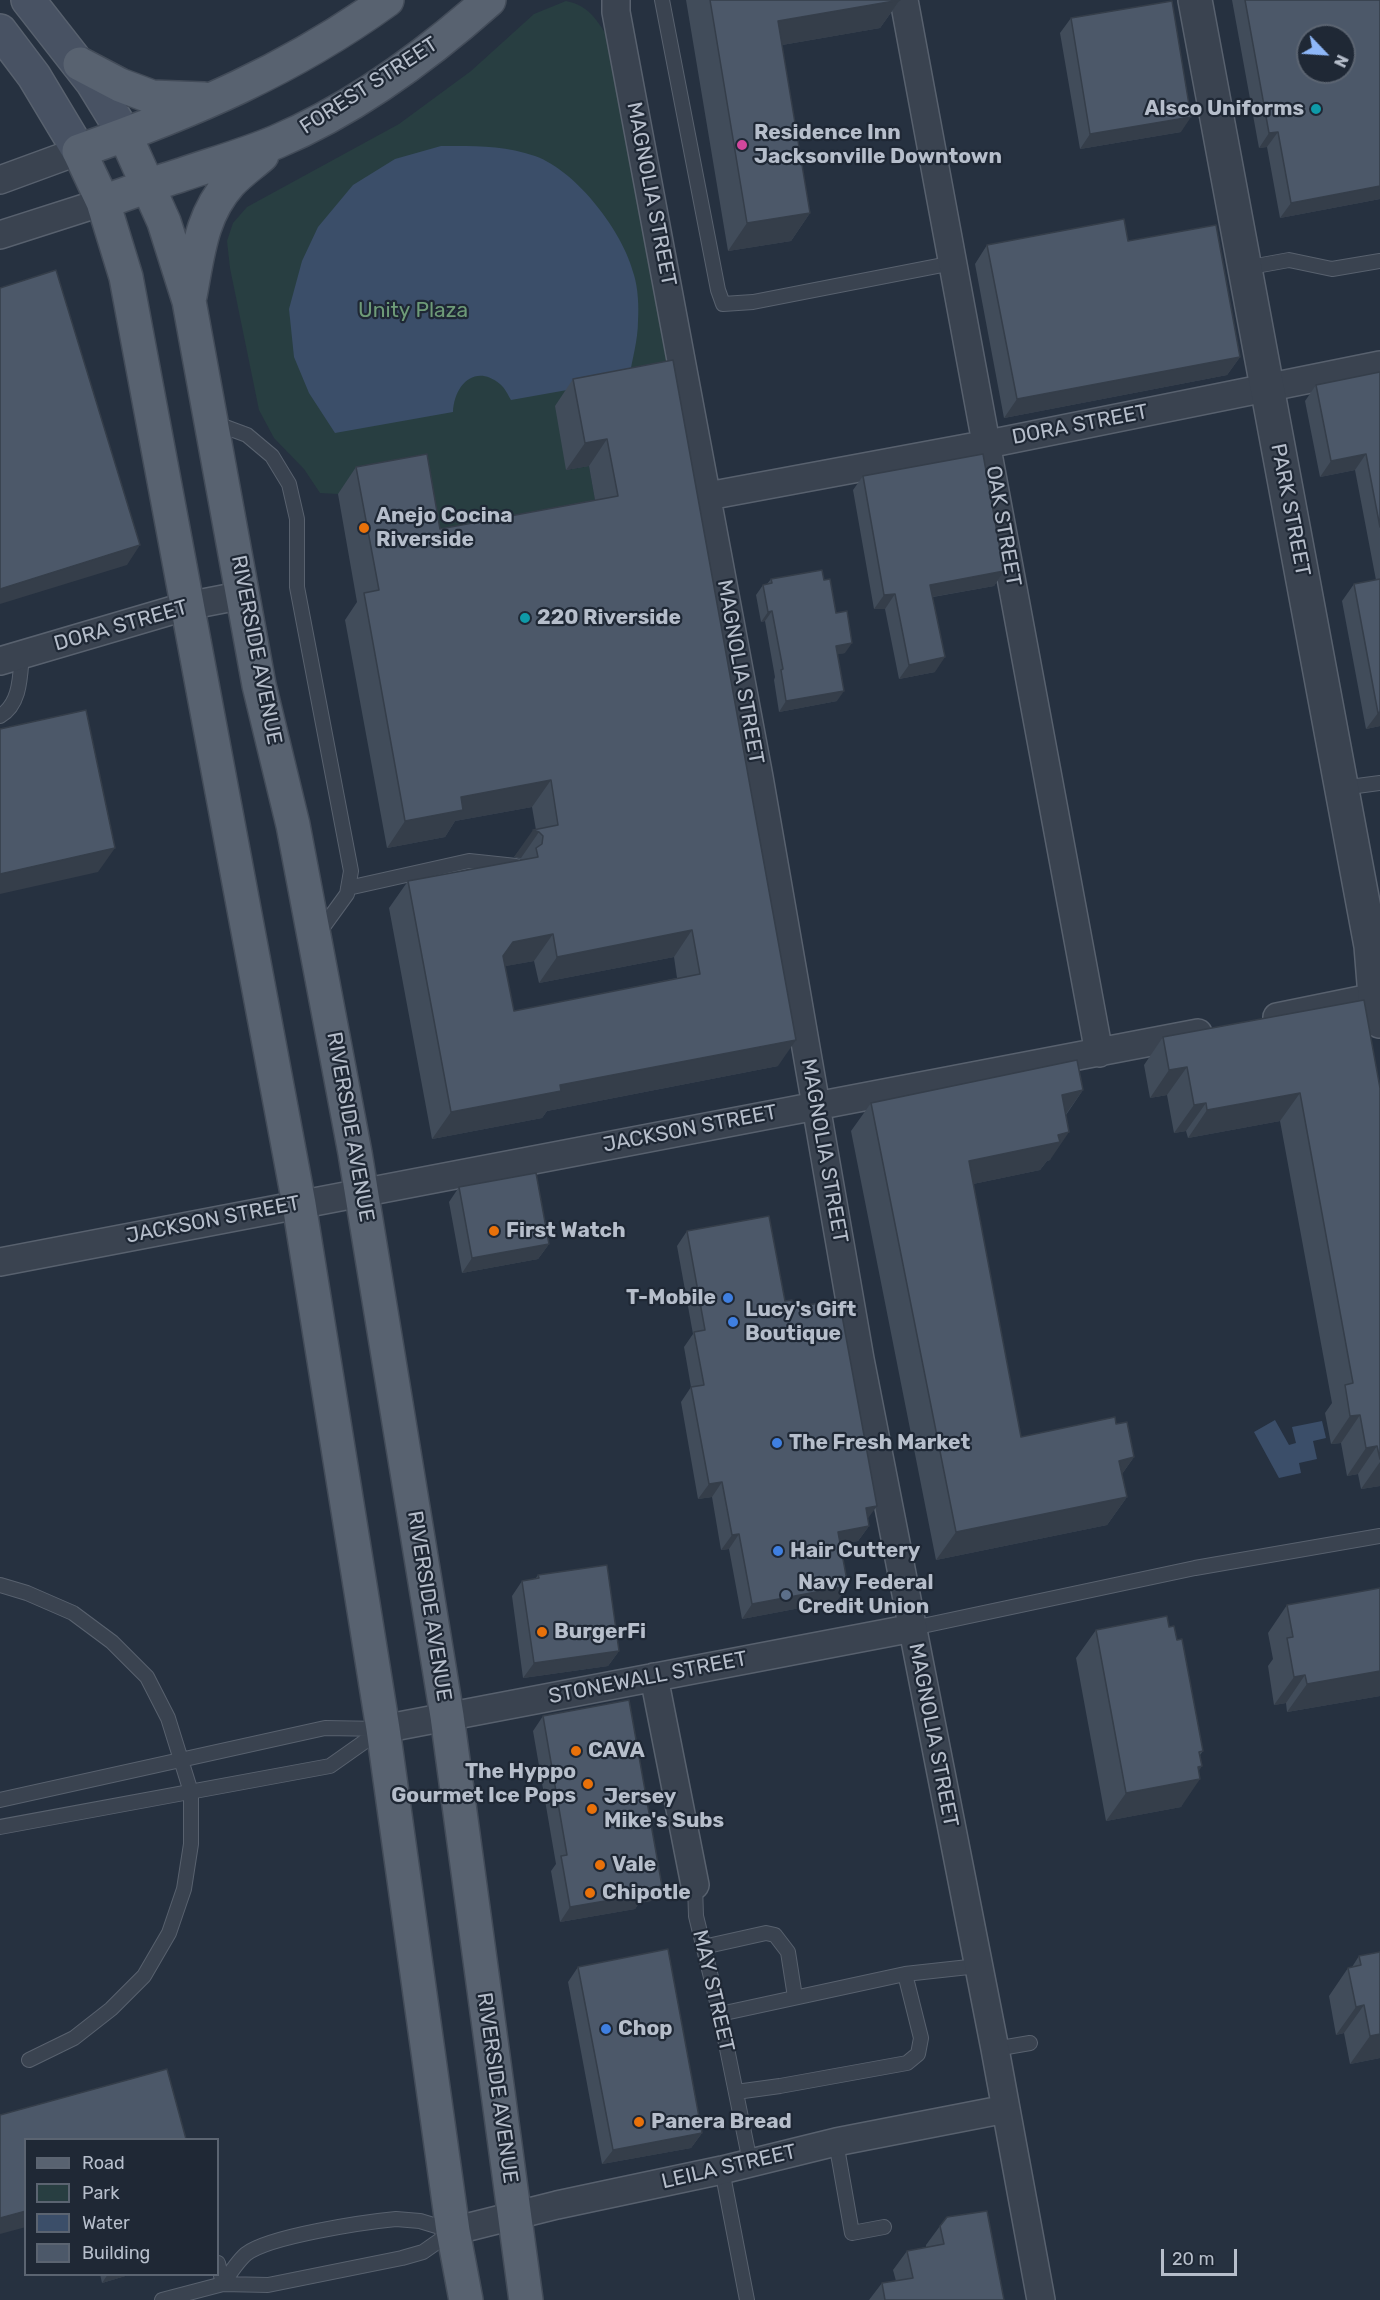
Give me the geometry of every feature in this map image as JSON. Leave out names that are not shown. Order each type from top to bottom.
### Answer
[{"type":"main road","points":[[79,151],[215,99],[308,52],[387,0]]},
{"type":"main road","name":"FOREST STREET","points":[[103,202],[277,142],[339,110],[434,46],[489,0]]},
{"type":"main road","name":"RIVERSIDE AVENUE","points":[[37,3],[80,64],[125,135],[149,186],[174,251],[189,301],[259,685],[293,825],[362,1192],[447,1716],[526,2300]]},
{"type":"main road","points":[[0,32],[34,76],[79,151],[103,202],[116,240],[133,310],[299,1204],[383,1729],[453,2231],[466,2300]]},
{"type":"main road","points":[[80,64],[120,85],[152,97],[215,99]]},
{"type":"main road","points":[[189,301],[203,227],[216,201],[231,182],[277,142]]},
{"type":"street","name":"OAK STREET","points":[[904,0],[1099,1053]]},
{"type":"street","name":"PARK STREET","points":[[1196,0],[1342,788],[1376,945],[1378,1004]]},
{"type":"street","name":"MAGNOLIA STREET","points":[[613,4],[708,496],[813,1081],[860,1359],[995,2049],[1041,2300]]},
{"type":"street","points":[[0,180],[79,151]]},
{"type":"street","points":[[0,235],[103,202]]},
{"type":"street","name":"DORA STREET","points":[[708,496],[988,444],[1380,366]]},
{"type":"street","name":"DORA STREET","points":[[11,658],[187,606],[244,595]]},
{"type":"street","name":"JACKSON STREET","points":[[0,1262],[1236,1025],[1378,1004]]},
{"type":"street","name":"STONEWALL STREET","points":[[383,1729],[913,1628]]},
{"type":"street","name":"MAY STREET","points":[[654,1677],[695,1885]]},
{"type":"street","name":"LEILA STREET","points":[[453,2231],[836,2142],[1006,2109]]},
{"type":"lane","points":[[662,0],[718,290],[723,304],[753,302],[953,263]]},
{"type":"lane","points":[[1245,268],[1289,261],[1332,269],[1380,261]]},
{"type":"lane","points":[[212,422],[247,435],[273,456],[289,484],[297,519],[297,587],[351,871],[347,894],[315,938]]},
{"type":"lane","points":[[0,716],[6,713],[19,689],[11,658]]},
{"type":"lane","points":[[1342,788],[1380,783]]},
{"type":"lane","points":[[348,888],[469,861],[516,866]]},
{"type":"lane","points":[[913,1628],[1195,1568],[1380,1536]]},
{"type":"lane","points":[[0,1585],[27,1593],[73,1613],[112,1642],[147,1677],[168,1718],[191,1792],[191,1844],[184,1889],[169,1933],[144,1976],[111,2009],[74,2038],[29,2060]]},
{"type":"lane","points":[[0,1800],[325,1728],[383,1729]]},
{"type":"lane","points":[[0,1827],[330,1766],[383,1729]]},
{"type":"lane","name":"MAY STREET","points":[[695,1885],[696,1916],[720,2013],[750,2162]]},
{"type":"lane","points":[[703,1947],[766,1933],[775,1935],[788,1952],[795,1997]]},
{"type":"lane","points":[[720,2013],[905,1974],[978,1966]]},
{"type":"lane","points":[[736,2092],[907,2063],[918,2054],[921,2038],[905,1974]]},
{"type":"lane","points":[[995,2049],[1030,2043]]},
{"type":"lane","points":[[836,2142],[852,2233],[884,2227]]},
{"type":"lane","points":[[722,2170],[747,2300]]},
{"type":"lane","points":[[223,2284],[246,2254],[263,2244],[370,2221],[396,2219],[420,2222],[453,2231]]},
{"type":"lane","points":[[166,2300],[223,2284],[268,2285],[402,2258],[423,2252],[453,2231]]},
{"type":"lane","points":[[219,2267],[223,2284]]},
{"type":"green space","name":"Unity Plaza","points":[[566,1],[590,13],[606,34],[671,384],[567,470],[589,466],[599,522],[422,555],[338,494],[320,493],[304,469],[274,438],[259,410],[230,268],[227,241],[233,223],[247,207],[399,124],[471,71],[534,14]]},
{"type":"water","points":[[441,146],[500,148],[535,156],[567,175],[596,205],[620,241],[629,258],[634,275],[638,304],[638,328],[629,379],[511,400],[502,386],[491,378],[474,377],[467,380],[457,393],[453,412],[335,433],[309,393],[294,357],[289,309],[302,261],[318,227],[353,185],[395,159]]},
{"type":"water","points":[[1275,1420],[1289,1445],[1296,1443],[1292,1427],[1322,1421],[1326,1438],[1313,1441],[1317,1459],[1299,1463],[1301,1473],[1279,1478],[1254,1432]]},
{"type":"building","points":[[710,0],[900,0],[778,21],[810,213],[747,223]]},
{"type":"building","name":"Alsco Uniforms","points":[[1245,0],[1380,0],[1380,186],[1291,203],[1278,132],[1269,133]]},
{"type":"building","points":[[1172,1],[1191,117],[1090,134],[1071,18]]},
{"type":"building","points":[[1124,219],[1128,241],[1216,225],[1240,357],[1017,399],[987,245]]},
{"type":"building","points":[[56,270],[140,545],[0,589],[0,288]]},
{"type":"building","points":[[673,360],[796,1040],[560,1085],[561,1091],[451,1112],[408,881],[538,857],[536,848],[542,844],[543,836],[533,830],[558,825],[551,780],[461,797],[463,810],[405,821],[364,593],[379,590],[356,467],[427,454],[440,529],[618,496],[607,439],[585,443],[573,379]],"holes":[[[692,930],[700,974],[514,1011],[503,956],[513,942],[553,934],[557,957]]]},
{"type":"building","points":[[1380,372],[1380,527],[1366,454],[1331,461],[1316,385]]},
{"type":"building","points":[[983,454],[1004,571],[930,585],[945,657],[909,665],[895,594],[884,595],[863,476]]},
{"type":"building","points":[[822,570],[824,580],[830,579],[836,613],[847,611],[852,643],[836,646],[844,691],[786,701],[781,670],[783,669],[772,611],[768,612],[763,585],[772,583],[771,579]]},
{"type":"building","points":[[1380,579],[1380,712],[1378,713],[1354,584]]},
{"type":"building","points":[[86,710],[115,848],[0,874],[0,729]]},
{"type":"building","points":[[1364,1000],[1380,1088],[1380,1459],[1377,1446],[1366,1448],[1360,1415],[1350,1416],[1345,1385],[1353,1383],[1300,1093],[1207,1110],[1206,1103],[1194,1105],[1187,1067],[1169,1070],[1163,1037]]},
{"type":"building","points":[[1077,1060],[1083,1090],[1062,1095],[1069,1132],[1058,1135],[1060,1142],[969,1161],[1021,1437],[1115,1417],[1116,1424],[1127,1422],[1134,1457],[1119,1461],[1127,1497],[956,1532],[871,1103]]},
{"type":"building","name":"First Watch","points":[[536,1173],[549,1244],[472,1258],[459,1187]]},
{"type":"building","points":[[769,1216],[785,1301],[792,1300],[793,1308],[839,1299],[877,1506],[866,1508],[869,1526],[838,1532],[848,1586],[752,1604],[739,1534],[732,1535],[722,1482],[709,1484],[691,1387],[704,1385],[694,1332],[705,1330],[687,1231]]},
{"type":"building","points":[[607,1565],[619,1651],[534,1663],[522,1581],[539,1578],[538,1575]]},
{"type":"building","points":[[1380,1588],[1380,1671],[1307,1684],[1305,1675],[1294,1677],[1287,1638],[1293,1637],[1287,1605]]},
{"type":"building","points":[[1167,1616],[1169,1627],[1174,1626],[1177,1640],[1182,1639],[1203,1751],[1199,1752],[1202,1766],[1198,1767],[1200,1779],[1126,1793],[1096,1630]]},
{"type":"building","points":[[629,1700],[662,1886],[645,1889],[646,1894],[570,1907],[561,1856],[567,1855],[543,1716]]},
{"type":"building","points":[[668,1949],[702,2133],[613,2150],[578,1967]]},
{"type":"building","points":[[1380,1952],[1380,2034],[1370,2036],[1364,2005],[1356,2007],[1348,1968],[1361,1965],[1359,1956]]},
{"type":"building","points":[[167,2069],[186,2138],[24,2138],[24,2212],[0,2218],[0,2115]]},
{"type":"building","points":[[987,2211],[1004,2300],[885,2300],[882,2283],[913,2278],[907,2251],[944,2244],[940,2226],[947,2217]]},
{"type":"place","name":"Alsco Uniforms","points":[[1316,109]]},
{"type":"place","name":"Residence Inn Jacksonville Downtown","points":[[742,145]]},
{"type":"place","name":"Anejo Cocina Riverside","points":[[364,528]]},
{"type":"place","name":"220 Riverside","points":[[525,618]]},
{"type":"place","name":"First Watch","points":[[494,1231]]},
{"type":"place","name":"T-Mobile","points":[[728,1298]]},
{"type":"place","name":"Lucy's Gift Boutique","points":[[733,1322]]},
{"type":"place","name":"The Fresh Market","points":[[777,1443]]},
{"type":"place","name":"Hair Cuttery","points":[[778,1551]]},
{"type":"place","name":"Navy Federal Credit Union","points":[[786,1595]]},
{"type":"place","name":"BurgerFi","points":[[542,1632]]},
{"type":"place","name":"CAVA","points":[[576,1751]]},
{"type":"place","name":"The Hyppo Gourmet Ice Pops","points":[[588,1784]]},
{"type":"place","name":"Jersey Mike's Subs","points":[[592,1809]]},
{"type":"place","name":"Vale","points":[[600,1865]]},
{"type":"place","name":"Chipotle","points":[[590,1893]]},
{"type":"place","name":"Chop","points":[[606,2029]]},
{"type":"place","name":"Panera Bread","points":[[639,2122]]}]
